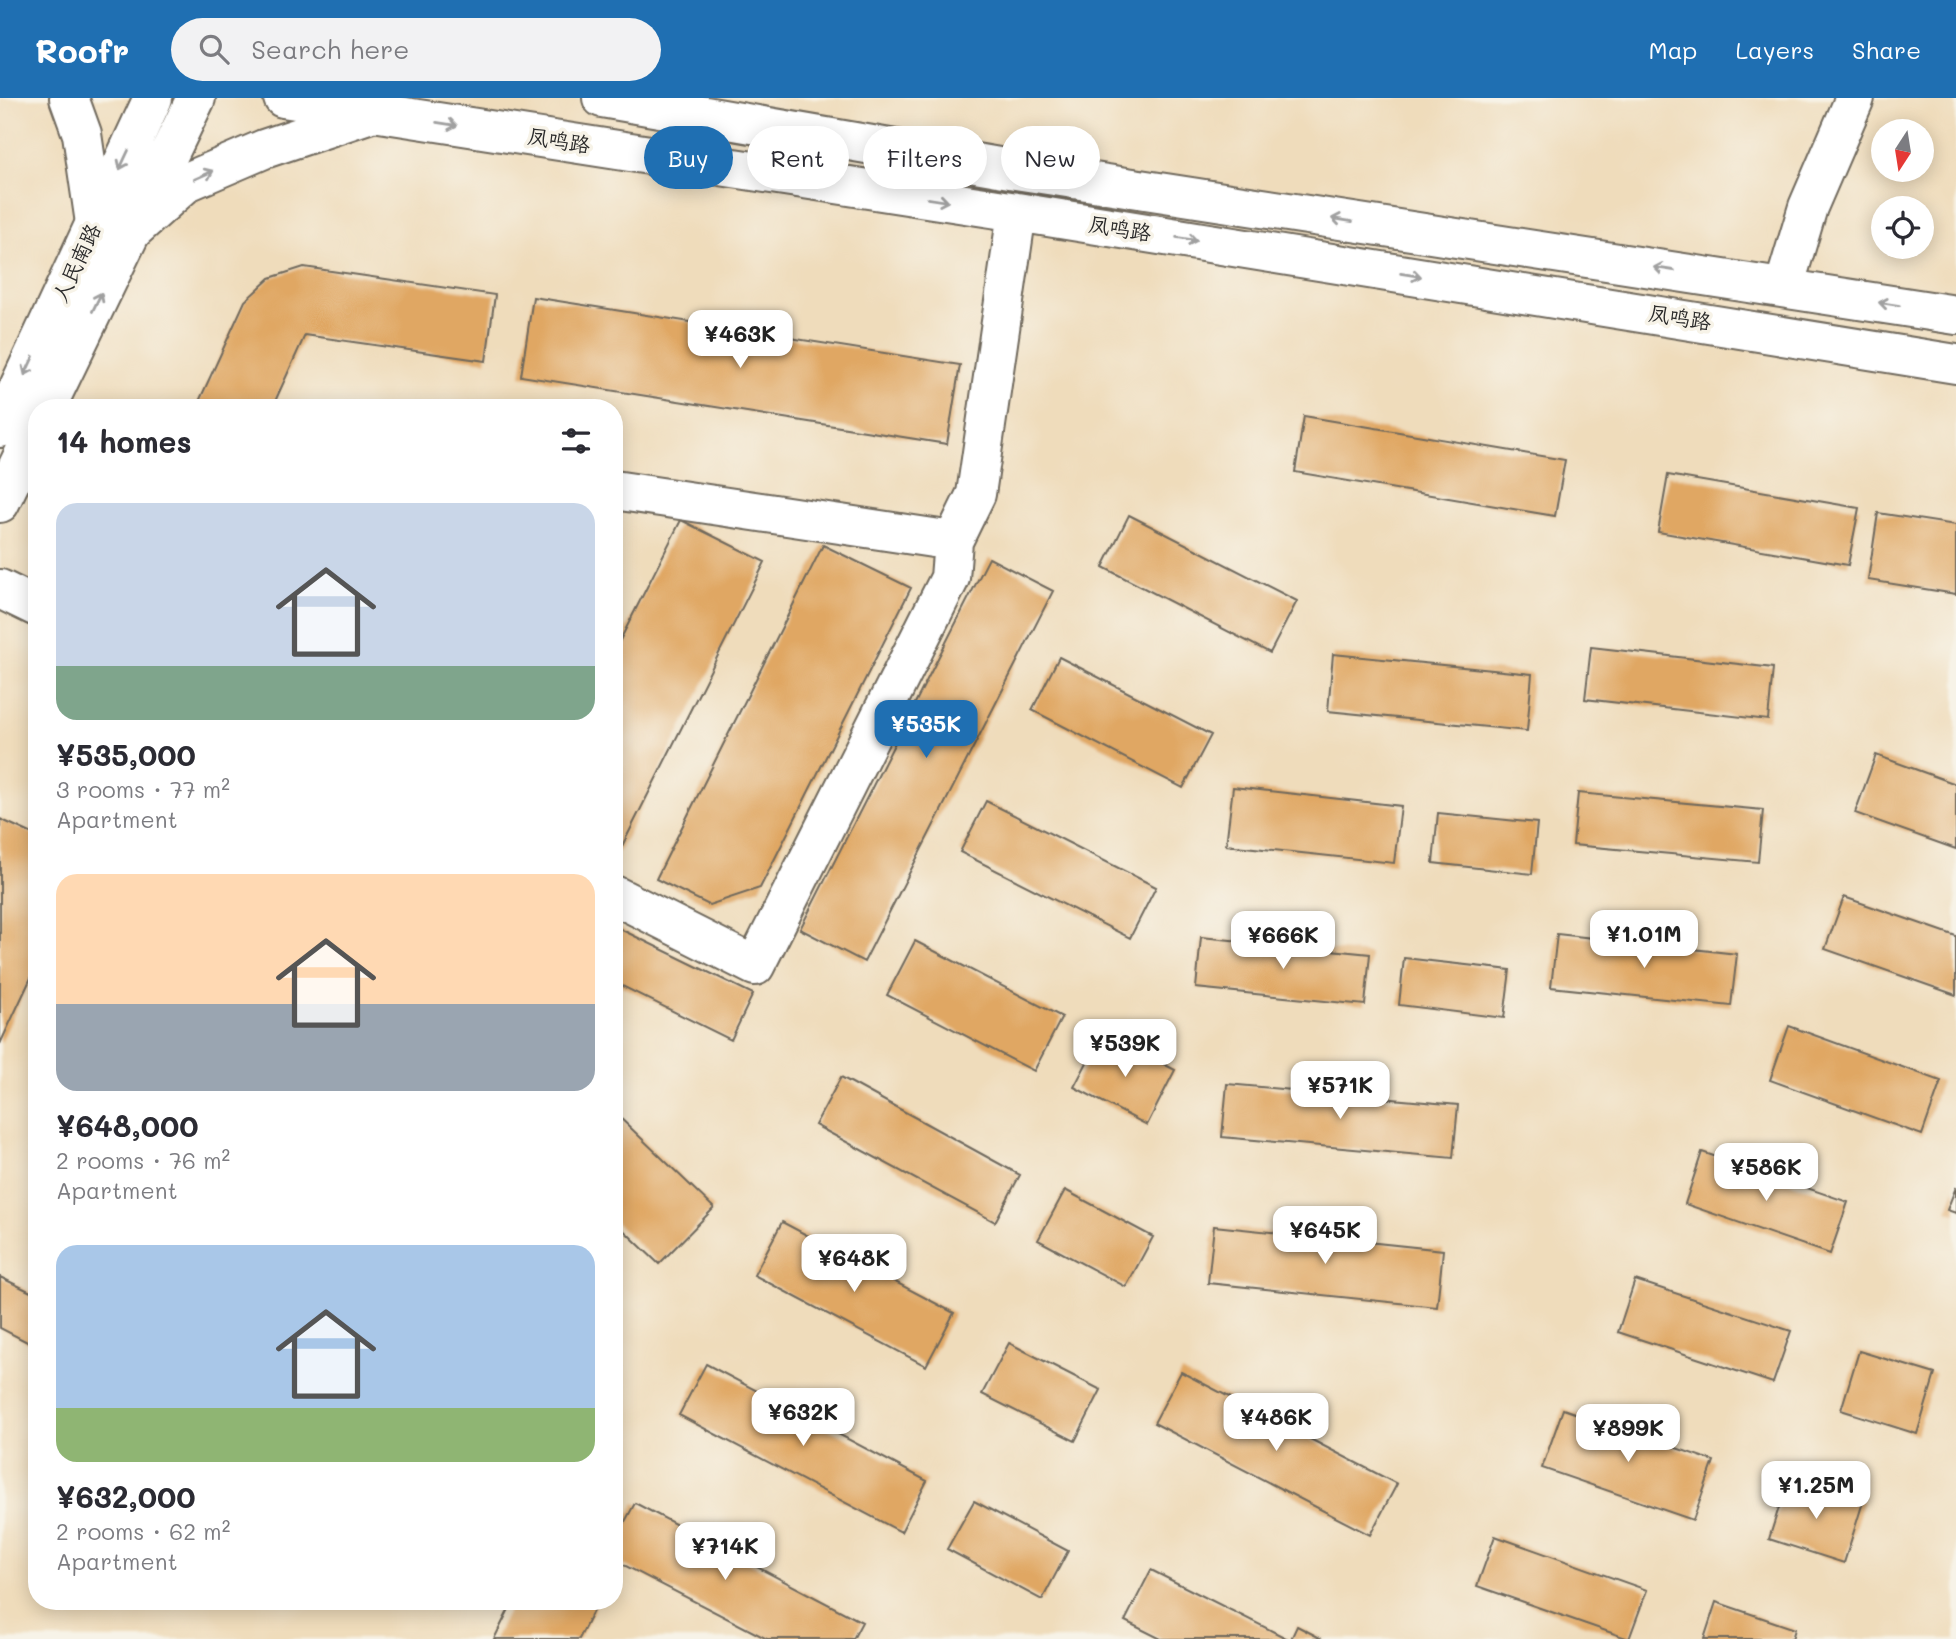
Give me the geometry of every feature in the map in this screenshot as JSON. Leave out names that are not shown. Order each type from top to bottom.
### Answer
[{"type":"street","points":[[69,98],[82,134],[95,223]]},
{"type":"street","name":"人民南路","points":[[0,428],[153,98]]},
{"type":"street","name":"人民南路","points":[[50,399],[196,98]]},
{"type":"street","name":"凤鸣路","points":[[283,98],[1017,212],[1956,364]]},
{"type":"street","name":"凤鸣路","points":[[602,98],[1016,170],[1956,315]]},
{"type":"street","points":[[1784,287],[1808,207],[1855,98]]},
{"type":"street","points":[[132,231],[187,183],[264,149],[373,112]]},
{"type":"street","points":[[623,900],[755,966],[950,578],[953,541],[976,494],[1017,212]]},
{"type":"street","points":[[0,503],[28,445]]},
{"type":"street","points":[[623,491],[953,541]]},
{"type":"street","points":[[0,589],[28,603]]},
{"type":"building","points":[[304,267],[495,295],[486,361],[305,335],[276,399],[200,399],[245,301],[270,278]]},
{"type":"building","points":[[533,297],[960,365],[947,444],[521,376]]},
{"type":"building","points":[[1304,416],[1565,460],[1555,516],[1295,472]]},
{"type":"building","points":[[1668,475],[1859,508],[1848,565],[1658,532]]},
{"type":"building","points":[[1878,513],[1956,525],[1956,594],[1868,580]]},
{"type":"building","points":[[1129,515],[1297,601],[1270,653],[1103,567]]},
{"type":"building","points":[[681,520],[765,562],[623,844],[623,634]]},
{"type":"building","points":[[823,545],[911,588],[760,888],[709,905],[656,879]]},
{"type":"building","points":[[989,558],[1053,591],[864,962],[800,929]]},
{"type":"building","points":[[1591,647],[1773,668],[1768,720],[1585,699]]},
{"type":"building","points":[[1333,654],[1532,674],[1527,731],[1328,711]]},
{"type":"building","points":[[1059,657],[1211,735],[1183,788],[1032,710]]},
{"type":"building","points":[[1876,755],[1956,784],[1956,849],[1855,813]]},
{"type":"building","points":[[1233,787],[1401,806],[1394,863],[1226,845]]},
{"type":"building","points":[[1578,793],[1763,810],[1758,862],[1573,845]]},
{"type":"building","points":[[986,801],[1156,887],[1130,938],[960,852]]},
{"type":"building","points":[[1438,813],[1537,823],[1532,874],[1433,863]]},
{"type":"building","points":[[0,819],[28,832],[28,984],[0,1044]]},
{"type":"building","points":[[1844,897],[1956,936],[1956,995],[1825,949]]},
{"type":"building","points":[[623,930],[753,994],[731,1040],[623,986]]},
{"type":"building","points":[[1557,934],[1737,954],[1731,1006],[1551,987]]},
{"type":"building","points":[[1201,937],[1370,954],[1365,1005],[1196,988]]},
{"type":"building","points":[[915,941],[1062,1017],[1034,1071],[887,995]]},
{"type":"building","points":[[1404,958],[1510,970],[1504,1018],[1399,1005]]},
{"type":"building","points":[[1789,1026],[1941,1081],[1922,1135],[1770,1080]]},
{"type":"building","points":[[1103,1032],[1175,1070],[1147,1125],[1074,1087]]},
{"type":"building","points":[[841,1077],[1020,1175],[995,1222],[815,1125]]},
{"type":"building","points":[[1227,1084],[1458,1105],[1453,1158],[1222,1137]]},
{"type":"building","points":[[623,1121],[714,1208],[659,1264],[623,1230]]},
{"type":"building","points":[[1702,1152],[1848,1202],[1830,1254],[1685,1204]]},
{"type":"building","points":[[1956,1187],[1956,1213],[1947,1210]]},
{"type":"building","points":[[1065,1190],[1153,1237],[1126,1287],[1038,1240]]},
{"type":"building","points":[[782,1222],[954,1313],[926,1366],[754,1275]]},
{"type":"building","points":[[1214,1226],[1443,1250],[1437,1307],[1208,1283]]},
{"type":"building","points":[[0,1277],[28,1291],[28,1342],[0,1328]]},
{"type":"building","points":[[1635,1280],[1791,1331],[1773,1383],[1618,1332]]},
{"type":"building","points":[[1009,1343],[1101,1390],[1075,1441],[982,1394]]},
{"type":"building","points":[[1859,1351],[1935,1374],[1917,1434],[1841,1410]]},
{"type":"building","points":[[706,1364],[927,1481],[901,1532],[679,1415]]},
{"type":"building","points":[[1181,1372],[1397,1484],[1370,1535],[1154,1423]]},
{"type":"building","points":[[1563,1409],[1714,1461],[1693,1520],[1542,1468]]},
{"type":"building","points":[[1788,1479],[1863,1502],[1844,1563],[1769,1539]]},
{"type":"building","points":[[974,1501],[1068,1551],[1042,1600],[947,1549]]},
{"type":"building","points":[[635,1503],[862,1622],[853,1639],[767,1639],[623,1565],[623,1525]]},
{"type":"building","points":[[1495,1536],[1647,1590],[1629,1639],[1477,1586]]},
{"type":"building","points":[[1151,1570],[1288,1639],[1161,1639],[1125,1621]]},
{"type":"building","points":[[1716,1602],[1795,1629],[1792,1639],[1704,1639]]},
{"type":"building","points":[[508,1610],[594,1610],[579,1639],[494,1639]]},
{"type":"building","points":[[1297,1626],[1322,1639],[1291,1639]]}]
